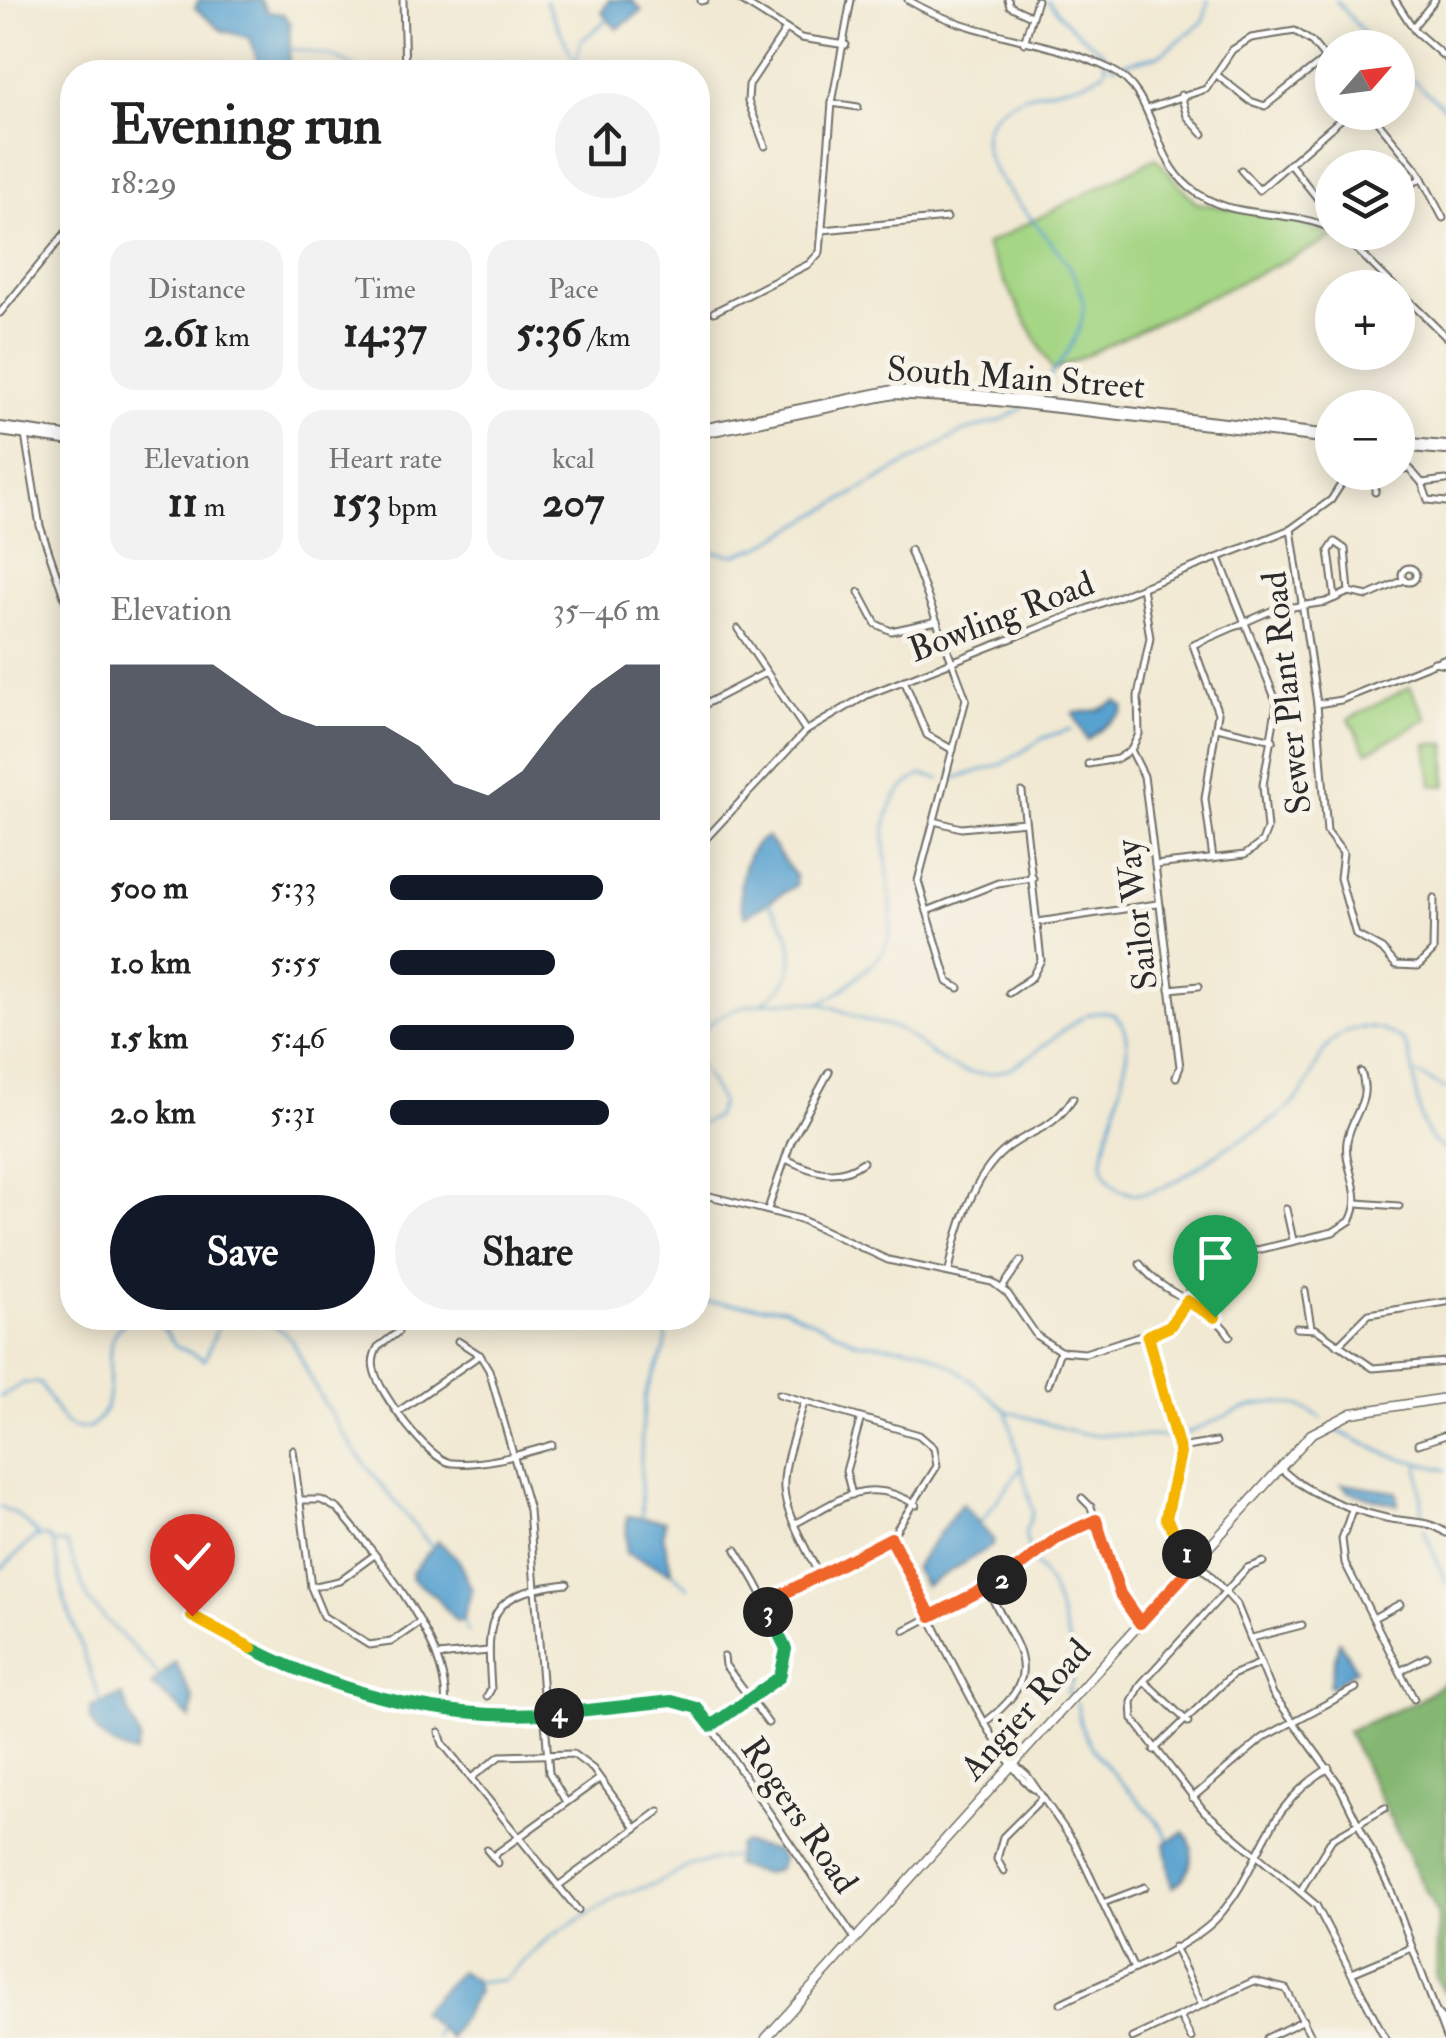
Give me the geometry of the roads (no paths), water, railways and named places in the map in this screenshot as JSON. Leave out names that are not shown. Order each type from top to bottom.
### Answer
[{"type":"highway","name":"South Main Street","points":[[710,430],[894,392],[995,398],[1315,435]]},
{"type":"highway","points":[[0,429],[60,437]]},
{"type":"highway","points":[[1415,445],[1446,448]]},
{"type":"street","points":[[404,0],[405,60]]},
{"type":"street","points":[[740,0],[810,41],[846,45]]},
{"type":"street","points":[[714,312],[809,264],[820,252],[832,103],[846,45],[851,0]]},
{"type":"street","points":[[908,0],[959,26],[1090,61],[1127,80],[1146,109],[1168,165],[1212,204],[1235,212],[1300,218],[1315,223]]},
{"type":"street","points":[[1008,0],[1010,6],[1031,16]]},
{"type":"street","points":[[1024,43],[1037,0]]},
{"type":"street","points":[[1394,0],[1412,28],[1446,58]]},
{"type":"street","points":[[1412,28],[1435,0]]},
{"type":"street","points":[[764,146],[748,101],[750,85],[786,29]]},
{"type":"street","points":[[1146,109],[1206,88],[1218,76],[1232,50],[1244,41],[1288,31],[1306,36],[1315,46]]},
{"type":"street","points":[[1218,76],[1250,101],[1265,106],[1315,67]]},
{"type":"street","points":[[1181,96],[1184,110],[1203,134]]},
{"type":"street","points":[[832,103],[858,106]]},
{"type":"street","points":[[1242,170],[1259,190],[1329,130]]},
{"type":"street","points":[[1384,130],[1422,178],[1443,218]]},
{"type":"street","points":[[1290,164],[1315,195]]},
{"type":"street","points":[[1415,182],[1422,178]]},
{"type":"street","points":[[823,230],[947,218]]},
{"type":"street","points":[[0,312],[60,239]]},
{"type":"street","points":[[1358,250],[1446,337]]},
{"type":"street","points":[[24,432],[40,526],[60,585]]},
{"type":"street","points":[[1415,475],[1428,500],[1446,502]]},
{"type":"street","points":[[1422,483],[1446,480]]},
{"type":"street","name":"Bowling Road","points":[[710,835],[806,731],[867,695],[1291,529],[1331,500],[1337,490]]},
{"type":"street","name":"Sewer Plant Road","points":[[1291,529],[1317,704],[1326,832],[1343,853],[1340,878],[1356,935],[1382,949],[1396,965],[1418,966],[1433,951],[1434,898]]},
{"type":"street","points":[[1335,598],[1329,551],[1336,542],[1344,550],[1349,592]]},
{"type":"street","points":[[910,550],[963,685],[966,710],[918,881],[948,982],[960,988]]},
{"type":"street","points":[[1155,865],[1246,855],[1262,842],[1267,829],[1263,785],[1277,702],[1219,558]]},
{"type":"street","points":[[1213,859],[1205,798],[1216,727],[1216,698],[1193,645],[1273,610],[1349,592],[1368,596],[1404,580]]},
{"type":"street","points":[[1088,764],[1117,760],[1131,750],[1140,734],[1138,696],[1149,657],[1142,587]]},
{"type":"street","points":[[859,592],[876,624],[891,631],[938,621]]},
{"type":"street","points":[[738,629],[806,731]]},
{"type":"street","points":[[1317,704],[1341,700],[1431,662],[1446,661]]},
{"type":"street","points":[[710,702],[765,674]]},
{"type":"street","points":[[904,680],[927,736],[953,750]]},
{"type":"street","points":[[1216,727],[1273,740]]},
{"type":"street","name":"Sailor Way","points":[[1131,750],[1144,776],[1180,1068],[1176,1077]]},
{"type":"street","points":[[1009,993],[1037,970],[1042,951],[1022,792]]},
{"type":"street","points":[[934,821],[961,828],[1026,822]]},
{"type":"street","points":[[927,911],[998,883],[1033,878]]},
{"type":"street","points":[[1038,922],[1157,904]]},
{"type":"street","points":[[1170,989],[1199,986]]},
{"type":"street","points":[[768,1209],[786,1159],[830,1072]]},
{"type":"street","points":[[710,1196],[818,1226],[888,1260],[949,1271],[1002,1288],[1037,1336],[1060,1351],[1086,1353],[1170,1326],[1199,1274],[1215,1260],[1344,1226],[1357,1203],[1347,1142],[1366,1097],[1361,1072]]},
{"type":"street","points":[[949,1271],[961,1224],[992,1164],[1005,1150],[1060,1120],[1073,1098]]},
{"type":"street","points":[[786,1159],[820,1173],[838,1174],[863,1162]]},
{"type":"street","points":[[1357,1203],[1399,1206]]},
{"type":"street","points":[[1286,1209],[1293,1241]]},
{"type":"street","points":[[1002,1288],[1021,1262]]},
{"type":"street","points":[[1140,1264],[1159,1286],[1211,1313],[1230,1336]]},
{"type":"street","points":[[1305,1291],[1311,1327]]},
{"type":"street","points":[[1338,1345],[1369,1314],[1446,1302]]},
{"type":"street","points":[[1296,1328],[1311,1327],[1373,1368],[1446,1362]]},
{"type":"street","points":[[398,1332],[378,1347],[373,1366],[428,1452],[443,1461],[514,1456],[552,1446]]},
{"type":"street","points":[[1148,1336],[1180,1448],[1166,1518],[1175,1540],[1226,1591],[1252,1638],[1271,1689],[1329,1768],[1390,1888],[1409,1948],[1446,2038]]},
{"type":"street","points":[[458,1341],[480,1354],[491,1376],[529,1510],[548,1714],[549,1773],[566,1802]]},
{"type":"street","points":[[1048,1385],[1060,1351]]},
{"type":"street","points":[[399,1410],[480,1354]]},
{"type":"street","points":[[764,1604],[891,1538],[936,1474],[934,1448],[919,1435],[860,1421],[779,1394]]},
{"type":"street","name":"Angier Road","points":[[766,2038],[1311,1434],[1339,1417],[1446,1398]]},
{"type":"street","points":[[804,1402],[780,1485],[820,1576]]},
{"type":"street","points":[[852,1494],[846,1471],[860,1421]]},
{"type":"street","points":[[1418,1444],[1446,1436]]},
{"type":"street","points":[[1180,1448],[1216,1442]]},
{"type":"street","points":[[293,1450],[310,1587],[328,1622],[369,1645],[391,1642],[420,1622]]},
{"type":"street","points":[[1280,1468],[1307,1490],[1386,1518],[1429,1523],[1446,1533]]},
{"type":"street","points":[[794,1524],[852,1494],[881,1488],[916,1505]]},
{"type":"street","points":[[1082,1498],[1096,1520],[1120,1594],[1140,1623]]},
{"type":"street","points":[[300,1500],[332,1505],[420,1622],[438,1656],[447,1692],[446,1710]]},
{"type":"street","points":[[1353,1508],[1342,1539],[1342,1555],[1414,1699]]},
{"type":"street","points":[[905,1630],[987,1588],[1059,1537],[1096,1520]]},
{"type":"street","points":[[891,1538],[984,1723],[1075,1844],[1133,1967]]},
{"type":"street","points":[[711,1726],[775,1684],[786,1660],[784,1642],[736,1550]]},
{"type":"street","points":[[310,1587],[338,1581],[373,1556]]},
{"type":"street","points":[[1263,1562],[1250,1566],[1144,1681],[1134,1698],[1132,1714],[1154,1750],[1192,1798],[1301,1890],[1322,1913],[1384,2038]]},
{"type":"street","points":[[487,1696],[489,1626],[500,1606],[518,1592],[567,1584]]},
{"type":"street","points":[[984,1723],[1015,1699],[1024,1676],[1022,1659],[987,1588]]},
{"type":"street","points":[[1373,1618],[1400,1604]]},
{"type":"street","name":"Rogers Road","points":[[192,1616],[291,1667],[347,1687],[446,1710],[480,1716],[548,1714],[672,1701],[697,1708],[855,1939]]},
{"type":"street","points":[[1252,1638],[1292,1624],[1302,1625]]},
{"type":"street","points":[[438,1656],[488,1650]]},
{"type":"street","points":[[724,1656],[768,1723]]},
{"type":"street","points":[[1400,1671],[1426,1657]]},
{"type":"street","points":[[1154,1750],[1188,1722],[1232,1676],[1261,1663]]},
{"type":"street","points":[[1144,1681],[1188,1722]]},
{"type":"street","points":[[1192,1798],[1255,1744],[1292,1720],[1356,1688]]},
{"type":"street","points":[[439,1732],[471,1778],[578,1910]]},
{"type":"street","points":[[471,1778],[500,1756],[580,1757],[636,1828]]},
{"type":"street","points":[[1060,2002],[1204,1931],[1222,1912],[1287,1799],[1329,1768]]},
{"type":"street","points":[[493,1856],[600,1778]]},
{"type":"street","points":[[1004,1872],[998,1859],[1004,1838],[1042,1799]]},
{"type":"street","points":[[1301,1890],[1326,1845],[1384,1808]]},
{"type":"street","points":[[558,1886],[659,1811]]},
{"type":"street","points":[[487,1850],[498,1863]]},
{"type":"street","points":[[1103,1903],[1146,1887]]},
{"type":"street","points":[[1174,1948],[1202,2004]]},
{"type":"street","points":[[1352,1972],[1409,1948]]},
{"type":"street","points":[[1132,2038],[1254,1981],[1286,1989],[1312,2038]]},
{"type":"street","points":[[1438,2014],[1446,2024]]},
{"type":"street","points":[[1180,2016],[1191,2038]]},
{"type":"street","points":[[1267,2038],[1304,2020]]},
{"type":"water","points":[[199,0],[261,0],[268,12],[283,14],[290,24],[289,60],[257,60],[250,38],[221,30],[195,8]]},
{"type":"water","points":[[609,0],[632,0],[642,11],[617,29],[602,12]]},
{"type":"water","points":[[1117,701],[1124,707],[1122,713],[1087,740],[1073,713],[1099,710]]},
{"type":"water","points":[[767,837],[795,876],[796,885],[746,916],[740,897],[743,872],[752,850]]},
{"type":"water","points":[[1342,1484],[1397,1492],[1398,1505],[1349,1492]]},
{"type":"water","points":[[962,1503],[994,1541],[992,1546],[925,1586],[914,1568]]},
{"type":"water","points":[[627,1516],[665,1521],[663,1535],[672,1573],[626,1553]]},
{"type":"water","points":[[438,1541],[457,1558],[472,1590],[462,1621],[456,1621],[435,1596],[411,1578]]},
{"type":"water","points":[[1339,1641],[1356,1669],[1332,1687],[1329,1685]]},
{"type":"water","points":[[175,1662],[193,1699],[191,1719],[151,1685]]},
{"type":"water","points":[[122,1695],[140,1740],[135,1754],[104,1738],[91,1717],[91,1708]]},
{"type":"water","points":[[1184,1832],[1191,1846],[1190,1862],[1184,1877],[1172,1887],[1165,1843]]},
{"type":"water","points":[[744,1843],[776,1851],[782,1859],[779,1868],[765,1874],[735,1866],[738,1846]]},
{"type":"water","points":[[460,1971],[474,1980],[477,1992],[450,2038],[420,2012]]},
{"type":"waterway","points":[[545,0],[574,60]]},
{"type":"waterway","points":[[1112,66],[1160,55],[1204,21],[1208,0]]},
{"type":"waterway","points":[[1336,0],[1361,30]]},
{"type":"waterway","points":[[1048,1],[1070,26],[1104,53],[1106,67]]},
{"type":"waterway","points":[[577,60],[580,42],[610,17]]},
{"type":"waterway","points":[[289,48],[340,60]]},
{"type":"waterway","points":[[1037,393],[1065,355],[1081,324],[1079,287],[1065,260],[1001,180],[987,156],[985,132],[998,111],[1010,103],[1080,83],[1105,71]]},
{"type":"waterway","points":[[1415,82],[1446,109]]},
{"type":"waterway","points":[[710,551],[733,555],[760,547],[962,432],[1002,420],[1023,408]]},
{"type":"waterway","points":[[952,779],[1003,764],[1045,737],[1071,729]]},
{"type":"waterway","points":[[820,1003],[845,988],[885,948],[891,903],[885,831],[889,810],[901,791],[921,775],[940,779]]},
{"type":"waterway","points":[[763,1002],[786,980],[792,954],[785,926],[767,902]]},
{"type":"waterway","points":[[710,1024],[750,1005],[819,1003],[895,1028],[954,1067],[986,1074],[1008,1069],[1027,1058],[1078,1020],[1095,1013],[1112,1013],[1123,1026],[1126,1063],[1103,1167],[1113,1185],[1127,1193],[1162,1188],[1272,1121],[1296,1100],[1322,1054],[1336,1038],[1352,1029],[1375,1029],[1403,1041],[1426,1131],[1446,1150]]},
{"type":"waterway","points":[[1417,1074],[1446,1089]]},
{"type":"waterway","points":[[710,1083],[721,1102],[710,1119]]},
{"type":"waterway","points":[[710,1302],[784,1308],[857,1342],[921,1349],[957,1369],[1007,1411],[1081,1434],[1174,1437]]},
{"type":"waterway","points":[[0,1397],[24,1383],[40,1383],[66,1423],[73,1427],[92,1426],[103,1413],[108,1398],[110,1351],[117,1330]]},
{"type":"waterway","points":[[164,1330],[176,1346],[205,1360],[216,1330]]},
{"type":"waterway","points":[[280,1330],[295,1346],[320,1397],[349,1442],[433,1548]]},
{"type":"waterway","points":[[642,1517],[643,1414],[648,1388],[664,1350],[665,1330]]},
{"type":"waterway","points":[[1181,1436],[1234,1412],[1268,1403],[1285,1403],[1322,1418]]},
{"type":"waterway","points":[[1007,1412],[1033,1512],[1025,1533],[1029,1552]]},
{"type":"waterway","points":[[1331,1428],[1389,1455],[1446,1470]]},
{"type":"waterway","points":[[1418,1464],[1423,1515]]},
{"type":"waterway","points":[[981,1522],[1022,1467]]},
{"type":"waterway","points":[[0,1507],[16,1514],[38,1534],[0,1570]]},
{"type":"waterway","points":[[1424,1529],[1446,1583]]},
{"type":"waterway","points":[[37,1538],[46,1536],[54,1543],[66,1543],[90,1603],[162,1678]]},
{"type":"waterway","points":[[54,1544],[64,1598],[101,1703]]},
{"type":"waterway","points":[[1034,1563],[1051,1586],[1077,1666],[1067,1694]]},
{"type":"waterway","points":[[672,1573],[688,1588]]},
{"type":"waterway","points":[[903,1594],[909,1588]]},
{"type":"waterway","points":[[463,1620],[468,1632]]},
{"type":"waterway","points":[[1077,1703],[1080,1723],[1089,1742],[1169,1839]]},
{"type":"waterway","points":[[476,1983],[504,1980],[550,1937],[622,1894],[655,1884],[691,1865],[735,1856]]},
{"type":"waterway","points":[[436,2038],[437,2026]]}]
